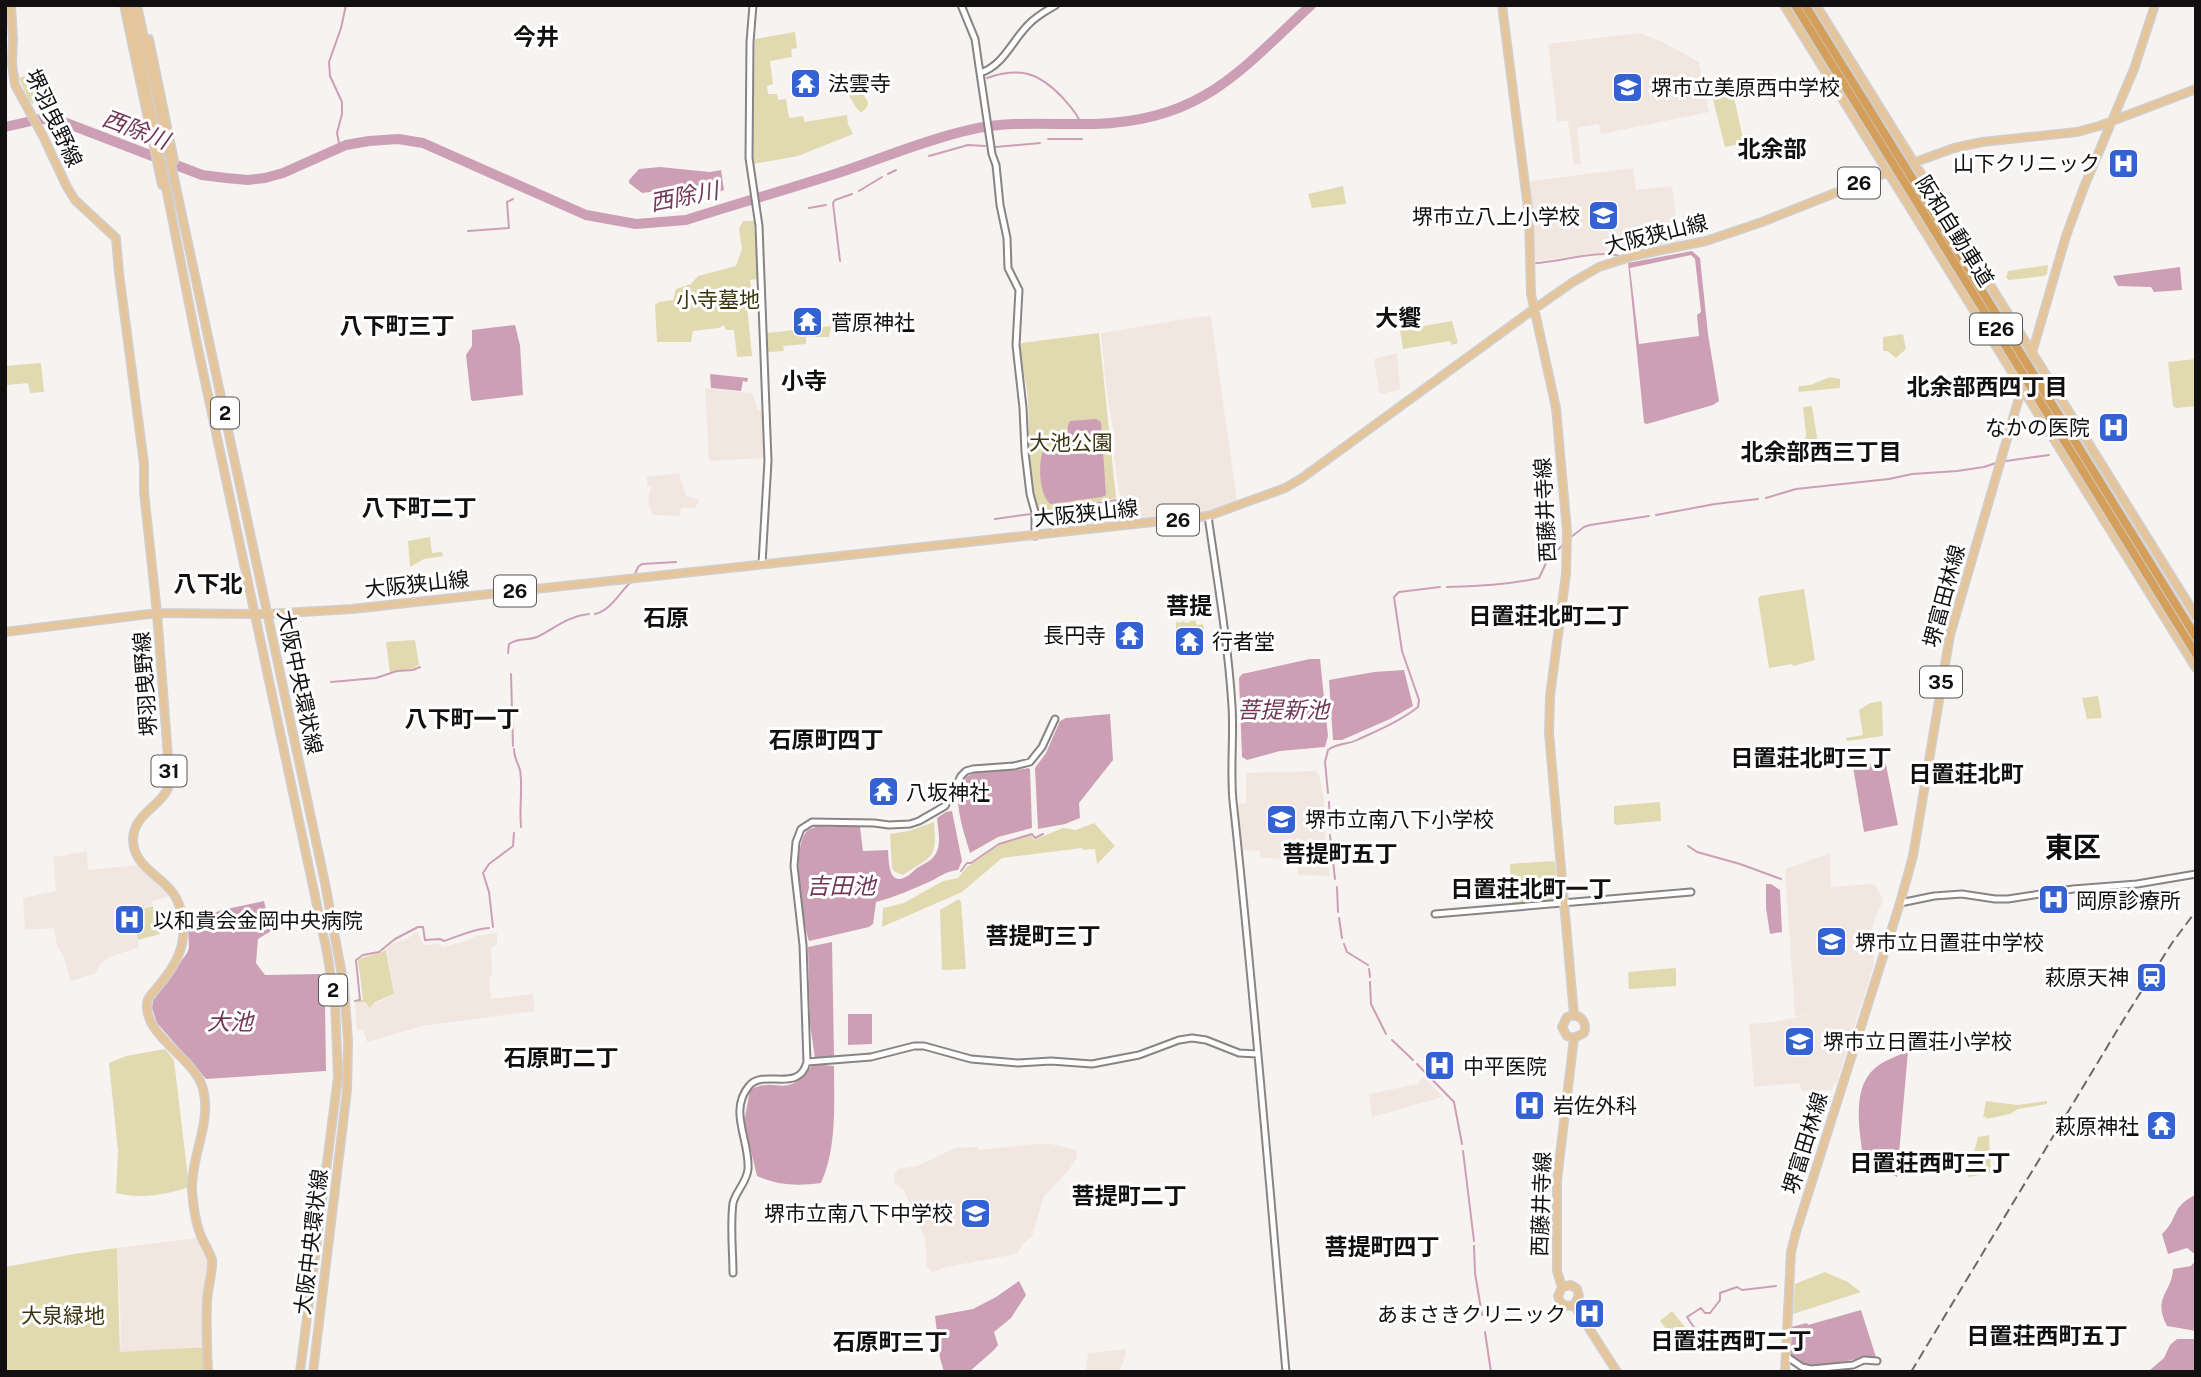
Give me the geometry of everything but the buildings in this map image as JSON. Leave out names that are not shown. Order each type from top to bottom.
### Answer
[{"type":"highway","name":"阪和自動車道","points":[[1795,5],[2196,654]]},
{"type":"highway","name":"阪和自動車道","points":[[1805,5],[2196,637]]},
{"type":"main road","name":"堺羽曳野線","points":[[11,5],[13,76],[28,110],[75,200],[116,238],[142,450],[170,783],[162,800],[139,821],[133,838],[141,863],[173,893],[183,921],[184,939],[181,952],[175,964],[147,999],[147,1007],[151,1023],[190,1067],[204,1091],[202,1135],[192,1188],[200,1233],[212,1260],[206,1306],[208,1372]]},
{"type":"main road","points":[[124,5],[156,147]]},
{"type":"main road","points":[[130,5],[171,152]]},
{"type":"main road","points":[[139,5],[156,147]]},
{"type":"main road","points":[[139,5],[171,152]]},
{"type":"main road","name":"西藤井寺線","points":[[1502,5],[1529,218],[1531,294],[1556,408],[1567,531],[1566,574],[1549,721],[1574,1015]]},
{"type":"main road","points":[[1784,5],[2196,668]]},
{"type":"main road","points":[[1816,5],[2196,616]]},
{"type":"main road","name":"堺富田林線","points":[[1785,1372],[1791,1252],[1900,903],[1918,828],[1950,635],[2070,225],[2134,69],[2155,5]]},
{"type":"main road","name":"大阪狭山線","points":[[5,632],[157,613],[268,614],[352,609],[1208,516],[1285,488],[1302,478],[1534,309],[1599,267],[1633,256],[1717,238],[1954,148],[2077,132],[2196,89]]},
{"type":"main road","name":"大阪中央環状線","points":[[156,147],[327,952],[338,1039],[336,1090],[300,1372]]},
{"type":"main road","name":"大阪中央環状線","points":[[171,152],[336,936],[344,986],[348,1022],[347,1090],[313,1372]]},
{"type":"main road","points":[[2056,443],[2081,433]]},
{"type":"main road","name":"西藤井寺線","points":[[1574,1015],[1581,1018],[1585,1025],[1584,1032],[1574,1038],[1564,1034],[1562,1027],[1567,1017],[1574,1015]]},
{"type":"main road","name":"西藤井寺線","points":[[1562,1287],[1571,1285],[1577,1289],[1578,1299],[1574,1305],[1565,1306],[1558,1296],[1562,1287],[1557,1270],[1557,1180],[1574,1038]]},
{"type":"main road","name":"西藤井寺線","points":[[1574,1305],[1617,1372]]},
{"type":"street","points":[[753,5],[748,141],[762,281],[768,461],[762,564]]},
{"type":"street","points":[[961,5],[975,39],[981,73],[1001,214],[1007,238],[1007,268],[1019,290],[1016,345],[1025,452],[1035,512],[1035,536]]},
{"type":"street","points":[[981,73],[1000,61],[1029,23],[1056,5]]},
{"type":"street","points":[[1208,516],[1231,690],[1233,797],[1253,979],[1286,1372]]},
{"type":"street","points":[[733,1273],[734,1202],[748,1168],[740,1121],[745,1091],[751,1083],[760,1079],[786,1080],[797,1077],[806,1068],[807,1062],[803,945],[794,866],[796,842],[801,829],[812,822],[889,825],[919,821],[946,806],[966,771],[1030,762],[1042,747],[1055,719]]},
{"type":"street","points":[[1900,903],[1962,894],[1995,900],[2008,899],[2073,889],[2137,884],[2196,874]]},
{"type":"street","points":[[1435,914],[1691,892]]},
{"type":"street","points":[[807,1062],[871,1057],[924,1046],[971,1059],[1092,1064],[1139,1055],[1192,1038],[1206,1040],[1239,1054],[1258,1054]]},
{"type":"street","points":[[1786,1356],[1802,1367],[1811,1369],[1853,1365],[1864,1360],[1877,1361]]},
{"type":"shaded area","name":"堺市立美原西中学校","points":[[1639,33],[1663,42],[1699,62],[1709,112],[1601,134],[1599,124],[1577,128],[1581,164],[1574,165],[1568,121],[1557,121],[1548,44]]},
{"type":"shaded area","name":"堺市立八上小学校","points":[[1633,168],[1636,190],[1672,186],[1679,242],[1536,261],[1528,185],[1531,181]]},
{"type":"shaded area","points":[[1211,316],[1237,502],[1199,513],[1188,512],[1188,508],[1163,511],[1163,517],[1131,521],[1130,511],[1122,511],[1101,333]]},
{"type":"shaded area","points":[[1397,353],[1400,389],[1379,393],[1374,359]]},
{"type":"shaded area","points":[[705,388],[752,393],[758,410],[762,410],[764,458],[709,461]]},
{"type":"shaded area","points":[[679,473],[686,496],[699,500],[695,508],[681,508],[680,516],[652,515],[648,499],[651,487],[647,486],[647,477]]},
{"type":"shaded area","name":"堺市立南八下小学校","points":[[1316,771],[1324,800],[1326,853],[1330,876],[1298,875],[1297,859],[1261,858],[1260,851],[1241,850],[1237,804],[1246,803],[1246,773]]},
{"type":"shaded area","points":[[87,851],[88,870],[139,865],[171,896],[152,901],[153,905],[130,911],[139,947],[110,957],[101,963],[96,973],[71,981],[57,945],[54,928],[25,930],[23,898],[56,891],[53,857]]},
{"type":"shaded area","name":"堺市立日置荘中学校","points":[[1830,853],[1831,887],[1876,885],[1883,901],[1874,920],[1874,964],[1861,1006],[1849,1008],[1860,1007],[1837,1083],[1834,1083],[1832,1090],[1802,1091],[1799,1083],[1754,1087],[1749,1024],[1808,1015],[1795,1016],[1785,869]]},
{"type":"shaded area","points":[[417,932],[424,945],[439,944],[443,947],[467,941],[475,936],[497,933],[497,944],[491,948],[491,999],[533,994],[535,1011],[422,1026],[367,1042],[363,1029],[357,1031],[355,1004],[365,1003],[370,1008],[394,995],[387,948]]},
{"type":"shaded area","points":[[1423,1077],[1443,1097],[1372,1117],[1369,1094],[1417,1084]]},
{"type":"shaded area","name":"堺市立南八下中学校","points":[[1051,1144],[1077,1150],[1077,1157],[1069,1170],[1044,1196],[1032,1236],[1017,1254],[932,1272],[927,1267],[925,1239],[904,1190],[894,1181],[898,1169],[918,1166],[955,1148],[977,1147],[980,1150]]},
{"type":"shaded area","points":[[198,1238],[208,1258],[202,1307],[204,1346],[120,1353],[117,1248]]},
{"type":"shaded area","points":[[1127,1349],[1120,1372],[1086,1372],[1088,1353]]},
{"type":"green space","points":[[795,32],[797,48],[791,49],[792,57],[770,61],[773,84],[767,86],[768,94],[777,94],[778,100],[786,99],[789,118],[803,116],[805,122],[847,115],[853,134],[798,156],[753,164],[755,39]]},
{"type":"green space","points":[[839,74],[852,77],[868,102],[861,113],[851,99]]},
{"type":"green space","points":[[19,78],[44,78],[46,104],[30,103]]},
{"type":"green space","points":[[1710,88],[1733,93],[1744,143],[1725,147]]},
{"type":"green space","points":[[1343,186],[1346,204],[1312,208],[1308,194]]},
{"type":"green space","name":"小寺墓地","points":[[743,221],[754,221],[758,279],[750,280],[752,292],[758,292],[758,304],[747,306],[752,356],[737,357],[734,330],[726,330],[724,325],[693,331],[691,342],[657,342],[655,305],[673,300],[676,289],[691,284],[698,276],[736,266],[742,249],[739,229]]},
{"type":"green space","points":[[2048,265],[2047,274],[2044,276],[2009,280],[2006,278],[2008,271]]},
{"type":"green space","points":[[1452,321],[1458,343],[1452,345],[1450,341],[1403,349],[1400,330]]},
{"type":"green space","points":[[831,326],[829,337],[806,337],[806,344],[783,346],[784,351],[768,352],[767,333]]},
{"type":"green space","name":"大池公園","points":[[1099,333],[1116,498],[1038,512],[1031,471],[1028,401],[1020,346],[1022,343]]},
{"type":"green space","points":[[1903,334],[1906,349],[1896,358],[1883,351],[1883,337]]},
{"type":"green space","points":[[2196,359],[2196,406],[2176,408],[2173,406],[2168,362]]},
{"type":"green space","points":[[41,363],[44,392],[30,393],[28,383],[7,385],[5,366]]},
{"type":"green space","points":[[1830,377],[1840,379],[1840,388],[1798,392],[1799,386],[1810,385]]},
{"type":"green space","points":[[1812,406],[1818,444],[1804,446],[1806,434],[1803,407]]},
{"type":"green space","points":[[430,537],[432,553],[442,552],[443,556],[424,559],[410,567],[408,541]]},
{"type":"green space","points":[[1804,589],[1815,660],[1793,666],[1769,668],[1758,599],[1760,596]]},
{"type":"green space","points":[[1176,620],[1177,623],[1186,623],[1195,620],[1197,625],[1203,624],[1204,629],[1191,631],[1191,639],[1180,640],[1176,633]]},
{"type":"green space","points":[[415,640],[419,665],[390,673],[386,642]]},
{"type":"green space","points":[[2098,696],[2102,718],[2087,719],[2082,698]]},
{"type":"green space","points":[[1882,701],[1883,736],[1847,741],[1846,738],[1863,735],[1859,710],[1870,703]]},
{"type":"green space","points":[[1660,802],[1661,821],[1614,823],[1614,806]]},
{"type":"green space","points":[[934,822],[935,844],[931,855],[903,875],[895,872],[892,868],[890,834],[909,831]]},
{"type":"green space","points":[[1094,823],[1115,846],[1097,864],[1095,849],[1082,848],[1002,858],[962,892],[882,927],[883,908],[904,903],[943,881],[958,878],[967,867],[999,845],[1031,835],[1034,840],[1063,828],[1076,830]]},
{"type":"green space","points":[[1555,862],[1558,899],[1514,905],[1510,864]]},
{"type":"green space","points":[[959,899],[966,969],[942,970],[940,910]]},
{"type":"green space","points":[[153,906],[160,934],[138,940],[131,912]]},
{"type":"green space","points":[[386,950],[394,994],[375,1002],[370,1008],[365,1002],[355,1004],[363,999],[358,960]]},
{"type":"green space","points":[[1674,968],[1676,986],[1629,989],[1629,972]]},
{"type":"green space","points":[[165,1049],[174,1060],[189,1187],[153,1195],[116,1193],[118,1151],[109,1063],[126,1056]]},
{"type":"green space","points":[[1986,1101],[2017,1105],[2047,1101],[2047,1104],[1986,1119],[1983,1117]]},
{"type":"green space","points":[[1989,1135],[1991,1173],[1969,1177],[1978,1137]]},
{"type":"green space","name":"大泉緑地","points":[[117,1248],[120,1352],[204,1347],[205,1372],[5,1372],[5,1267]]},
{"type":"green space","points":[[1825,1272],[1848,1282],[1861,1292],[1793,1314],[1795,1284]]},
{"type":"green space","points":[[1672,1311],[1685,1327],[1673,1338],[1660,1321]]},
{"type":"water","points":[[660,167],[710,172],[721,170],[724,190],[717,193],[716,190],[684,201],[676,199],[661,203],[657,191],[642,193],[629,183],[639,169]]},
{"type":"water","points":[[1692,251],[1700,258],[1719,401],[1713,405],[1644,423],[1628,263]],"holes":[[[1691,255],[1695,259],[1701,312],[1697,315],[1699,336],[1639,344],[1630,268]]]},
{"type":"water","points":[[2180,267],[2182,290],[2154,292],[2151,287],[2118,286],[2113,276]]},
{"type":"water","points":[[515,325],[520,345],[523,395],[471,400],[466,355],[472,346],[472,330]]},
{"type":"water","points":[[710,374],[748,378],[747,382],[743,381],[741,391],[711,388]]},
{"type":"water","points":[[1096,419],[1101,422],[1106,495],[1050,504],[1040,478],[1043,450],[1066,447],[1070,421]]},
{"type":"water","name":"菩提新池","points":[[1320,659],[1328,736],[1325,747],[1280,751],[1247,760],[1242,757],[1239,678],[1242,674]]},
{"type":"water","points":[[1404,670],[1413,706],[1342,740],[1333,740],[1329,680]]},
{"type":"water","points":[[1110,714],[1113,760],[1079,803],[1080,818],[1038,829],[1035,768],[1046,753],[1060,721],[1066,718]]},
{"type":"water","points":[[1885,760],[1898,825],[1864,832],[1853,767]]},
{"type":"water","points":[[1028,768],[1032,828],[998,837],[970,853],[961,822],[958,798],[965,779],[974,773]]},
{"type":"water","name":"吉田池","points":[[952,811],[962,861],[958,870],[876,902],[873,924],[869,927],[809,941],[799,883],[800,851],[808,830],[818,826],[860,827],[863,851],[888,850],[891,872],[897,879],[909,875],[933,857],[939,843],[937,818]]},
{"type":"water","points":[[1766,884],[1780,890],[1782,932],[1770,934]]},
{"type":"water","name":"大池","points":[[264,901],[271,931],[258,939],[256,963],[265,975],[320,974],[325,1005],[326,1071],[206,1079],[157,1023],[152,1008],[153,1001],[187,953],[188,923],[222,910]]},
{"type":"water","points":[[832,942],[834,1057],[815,1058],[810,1024],[808,947]]},
{"type":"water","points":[[848,1014],[872,1014],[872,1044],[848,1045]]},
{"type":"water","points":[[1908,1051],[1897,1177],[1863,1159],[1859,1124],[1860,1099],[1862,1088],[1874,1069]]},
{"type":"water","points":[[813,1064],[834,1066],[832,1140],[821,1183],[789,1184],[757,1176],[744,1122],[750,1090],[760,1086],[788,1085],[803,1076]]},
{"type":"water","points":[[2193,1196],[2196,1197],[2196,1255],[2187,1248],[2168,1254],[2162,1234],[2181,1205]]},
{"type":"water","points":[[2196,1260],[2196,1331],[2167,1326],[2161,1308],[2173,1269],[2191,1266]]},
{"type":"water","points":[[1019,1281],[1026,1295],[1011,1318],[994,1332],[998,1345],[994,1350],[969,1372],[944,1372],[935,1316],[973,1309]]},
{"type":"water","points":[[1861,1310],[1876,1357],[1813,1365],[1791,1355],[1791,1327]]},
{"type":"water","points":[[2177,1339],[2196,1339],[2196,1372],[2150,1370],[2164,1358],[2170,1345]]},
{"type":"waterway","points":[[340,148],[337,133],[342,102],[330,76],[329,62],[346,5]]},
{"type":"waterway","name":"西除川","points":[[5,127],[40,119],[61,121],[202,175],[248,180],[283,173],[346,145],[398,139],[423,143],[586,215],[636,224],[686,220],[969,130],[1016,124],[1132,121],[1163,114],[1191,103],[1216,88],[1262,51],[1311,5]]},
{"type":"waterway","points":[[987,78],[1009,73],[1036,77],[1062,97],[1076,113],[1081,124]]},
{"type":"waterway","points":[[1048,139],[1082,139]]},
{"type":"waterway","points":[[995,147],[1040,143]]},
{"type":"waterway","points":[[929,156],[968,145],[985,146]]},
{"type":"waterway","points":[[888,174],[896,170]]},
{"type":"waterway","points":[[859,191],[882,177]]},
{"type":"waterway","points":[[840,261],[833,203],[852,194]]},
{"type":"waterway","points":[[468,231],[509,228],[507,202],[513,199]]},
{"type":"waterway","points":[[809,208],[826,205]]},
{"type":"waterway","points":[[1536,263],[1602,254],[1619,256]]},
{"type":"waterway","points":[[2006,461],[2049,455]]},
{"type":"waterway","points":[[1766,498],[1796,489],[1957,471],[1996,463]]},
{"type":"waterway","points":[[1656,515],[1758,499]]},
{"type":"waterway","points":[[1040,513],[1116,500]]},
{"type":"waterway","points":[[995,519],[1031,514]]},
{"type":"waterway","points":[[1571,537],[1590,525],[1649,516]]},
{"type":"waterway","points":[[1553,554],[1563,545]]},
{"type":"waterway","points":[[1447,587],[1504,584],[1539,578],[1547,561]]},
{"type":"waterway","points":[[635,574],[642,564],[676,562]]},
{"type":"waterway","points":[[595,614],[610,605],[630,583]]},
{"type":"waterway","points":[[1328,793],[1325,762],[1328,750],[1382,729],[1418,707],[1419,700],[1402,651],[1394,597],[1399,592],[1440,587]]},
{"type":"waterway","points":[[508,653],[509,644],[513,642],[537,637],[568,620],[589,614]]},
{"type":"waterway","points":[[331,682],[376,678],[420,667]]},
{"type":"waterway","points":[[511,674],[513,746]]},
{"type":"waterway","points":[[514,749],[521,776],[521,827]]},
{"type":"waterway","points":[[1329,802],[1330,827]]},
{"type":"waterway","points":[[493,927],[489,892],[483,873],[489,864],[513,846],[514,833]]},
{"type":"waterway","points":[[961,871],[967,863],[999,844],[1032,834],[1035,838],[1043,834]]},
{"type":"waterway","points":[[1330,835],[1335,879]]},
{"type":"waterway","points":[[1688,846],[1697,852],[1781,879]]},
{"type":"waterway","points":[[1337,887],[1338,912]]},
{"type":"waterway","points":[[1339,918],[1342,938]]},
{"type":"waterway","points":[[355,1001],[360,1000],[356,960],[363,955],[379,952],[395,939],[418,927],[423,927],[425,940],[444,941],[489,928]]},
{"type":"waterway","points":[[1344,944],[1347,952],[1368,965]]},
{"type":"waterway","points":[[1369,969],[1370,977]]},
{"type":"waterway","points":[[1370,982],[1371,1004],[1386,1034]]},
{"type":"waterway","points":[[1392,1040],[1413,1060]]},
{"type":"waterway","points":[[1417,1064],[1454,1102],[1462,1144]]},
{"type":"waterway","points":[[1463,1151],[1474,1241]]},
{"type":"waterway","points":[[1474,1246],[1475,1273],[1482,1315]]},
{"type":"waterway","points":[[1695,1329],[1687,1317],[1701,1308],[1705,1313],[1710,1313],[1720,1300],[1720,1293],[1737,1287],[1742,1290],[1776,1286]]},
{"type":"waterway","points":[[1485,1332],[1491,1372]]},
{"type":"railway","points":[[1911,1372],[2127,1014],[2172,943],[2196,911]]},
{"type":"place","name":"法雲寺","points":[[805,83]]},
{"type":"place","name":"堺市立美原西中学校","points":[[1628,87]]},
{"type":"place","name":"山下クリニック","points":[[2123,163]]},
{"type":"place","name":"堺市立八上小学校","points":[[1603,216]]},
{"type":"place","name":"菅原神社","points":[[808,322]]},
{"type":"place","name":"なかの医院","points":[[2113,427]]},
{"type":"place","name":"長円寺","points":[[1129,635]]},
{"type":"place","name":"行者堂","points":[[1189,641]]},
{"type":"place","name":"八坂神社","points":[[883,792]]},
{"type":"place","name":"堺市立南八下小学校","points":[[1282,819]]},
{"type":"place","name":"岡原診療所","points":[[2053,900]]},
{"type":"place","name":"以和貴会金岡中央病院","points":[[130,920]]},
{"type":"place","name":"堺市立日置荘中学校","points":[[1832,942]]},
{"type":"place","name":"萩原天神","points":[[2152,977]]},
{"type":"place","name":"堺市立日置荘小学校","points":[[1800,1041]]},
{"type":"place","name":"中平医院","points":[[1440,1066]]},
{"type":"place","name":"岩佐外科","points":[[1530,1105]]},
{"type":"place","name":"萩原神社","points":[[2162,1126]]},
{"type":"place","name":"堺市立南八下中学校","points":[[976,1213]]},
{"type":"place","name":"あまさきクリニック","points":[[1589,1314]]},
{"type":"district","name":"今井","points":[[536,36]]},
{"type":"district","name":"北余部","points":[[1772,148]]},
{"type":"district","name":"大饗","points":[[1398,317]]},
{"type":"district","name":"八下町三丁","points":[[397,325]]},
{"type":"district","name":"小寺","points":[[804,380]]},
{"type":"district","name":"北余部西四丁目","points":[[1987,386]]},
{"type":"district","name":"北余部西三丁目","points":[[1821,451]]},
{"type":"district","name":"八下町二丁","points":[[419,507]]},
{"type":"district","name":"八下北","points":[[208,583]]},
{"type":"district","name":"菩提","points":[[1189,605]]},
{"type":"district","name":"日置荘北町二丁","points":[[1549,615]]},
{"type":"district","name":"石原","points":[[666,617]]},
{"type":"district","name":"八下町一丁","points":[[462,718]]},
{"type":"district","name":"石原町四丁","points":[[826,739]]},
{"type":"district","name":"日置荘北町三丁","points":[[1811,757]]},
{"type":"district","name":"日置荘北町","points":[[1966,773]]},
{"type":"district","name":"東区","points":[[2073,846]]},
{"type":"district","name":"菩提町五丁","points":[[1340,853]]},
{"type":"district","name":"日置荘北町一丁","points":[[1531,888]]},
{"type":"district","name":"菩提町三丁","points":[[1043,935]]},
{"type":"district","name":"石原町二丁","points":[[561,1057]]},
{"type":"district","name":"日置荘西町三丁","points":[[1930,1162]]},
{"type":"district","name":"菩提町二丁","points":[[1129,1195]]},
{"type":"district","name":"菩提町四丁","points":[[1382,1246]]},
{"type":"district","name":"日置荘西町五丁","points":[[2047,1335]]},
{"type":"district","name":"日置荘西町二丁","points":[[1731,1340]]},
{"type":"district","name":"石原町三丁","points":[[890,1341]]}]
